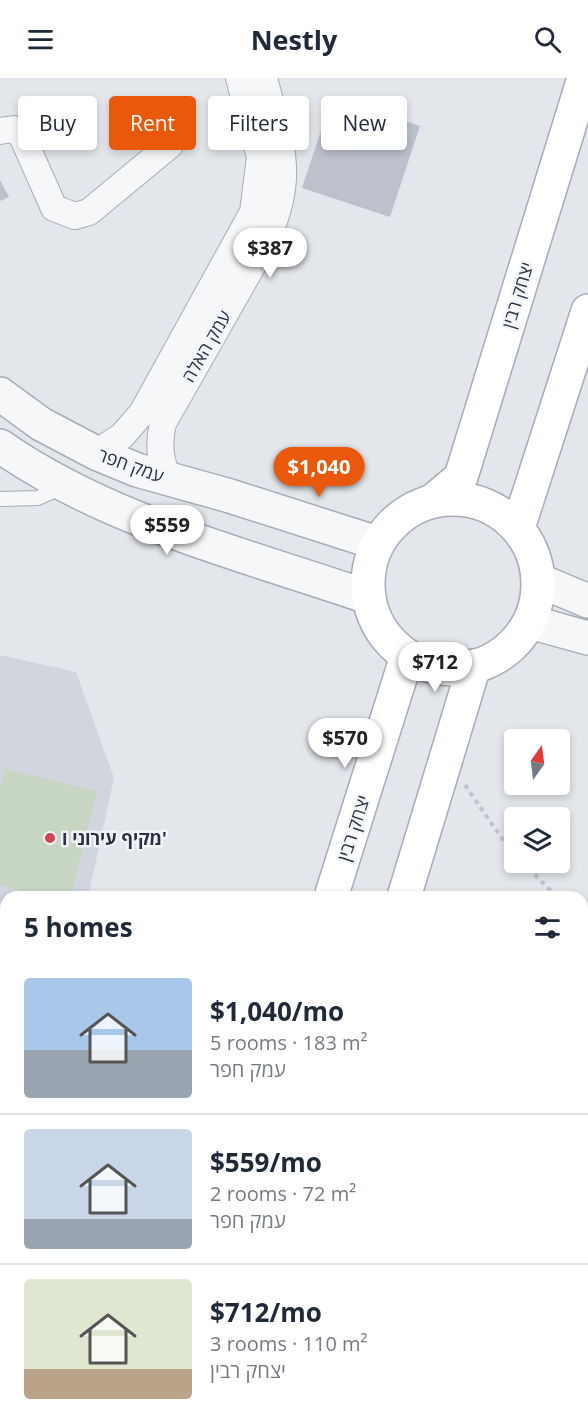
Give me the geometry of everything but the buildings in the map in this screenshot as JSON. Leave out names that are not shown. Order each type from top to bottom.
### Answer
[{"type":"main road","name":"יצחק רבין","points":[[434,500],[461,477],[584,78]]},
{"type":"main road","points":[[518,528],[588,311]]},
{"type":"main road","points":[[457,498],[480,502],[500,513],[518,528],[534,555],[538,580],[536,605],[530,622],[507,650],[491,660],[474,666],[457,669],[439,668],[422,664],[407,656],[388,640],[375,620],[368,597],[367,578],[370,560],[377,543],[387,528],[401,515],[434,500],[457,498]]},
{"type":"main road","name":"יצחק רבין","points":[[333,891],[407,656]]},
{"type":"main road","points":[[406,891],[448,759],[474,666]]},
{"type":"street","name":"עמק האלה","points":[[96,453],[122,436],[142,413],[253,212],[260,157],[239,78]]},
{"type":"street","name":"עמק האלה","points":[[168,479],[160,460],[159,440],[163,423],[262,249],[274,225],[282,199],[285,178],[281,143],[264,78]]},
{"type":"street","points":[[0,131],[14,129],[22,136],[54,208],[75,216],[89,212],[164,150]]},
{"type":"street","name":"עמק חפר","points":[[0,394],[41,424],[96,453],[137,470],[377,543]]},
{"type":"street","points":[[0,446],[25,463],[110,508],[368,597]]},
{"type":"street","points":[[538,580],[588,601]]},
{"type":"street","points":[[530,622],[588,638]]},
{"type":"lane","points":[[0,499],[39,498],[66,485]]},
{"type":"path","points":[[448,759],[504,840]]},
{"type":"path","points":[[533,873],[551,891]]},
{"type":"shaded area","name":"מקיף עירוני ו'","points":[[0,655],[76,672],[114,778],[89,891],[0,891]]},
{"type":"green space","points":[[5,769],[97,791],[72,891],[24,891],[0,885],[0,791]]},
{"type":"place","name":"מקיף עירוני ו'","points":[[50,838]]}]
